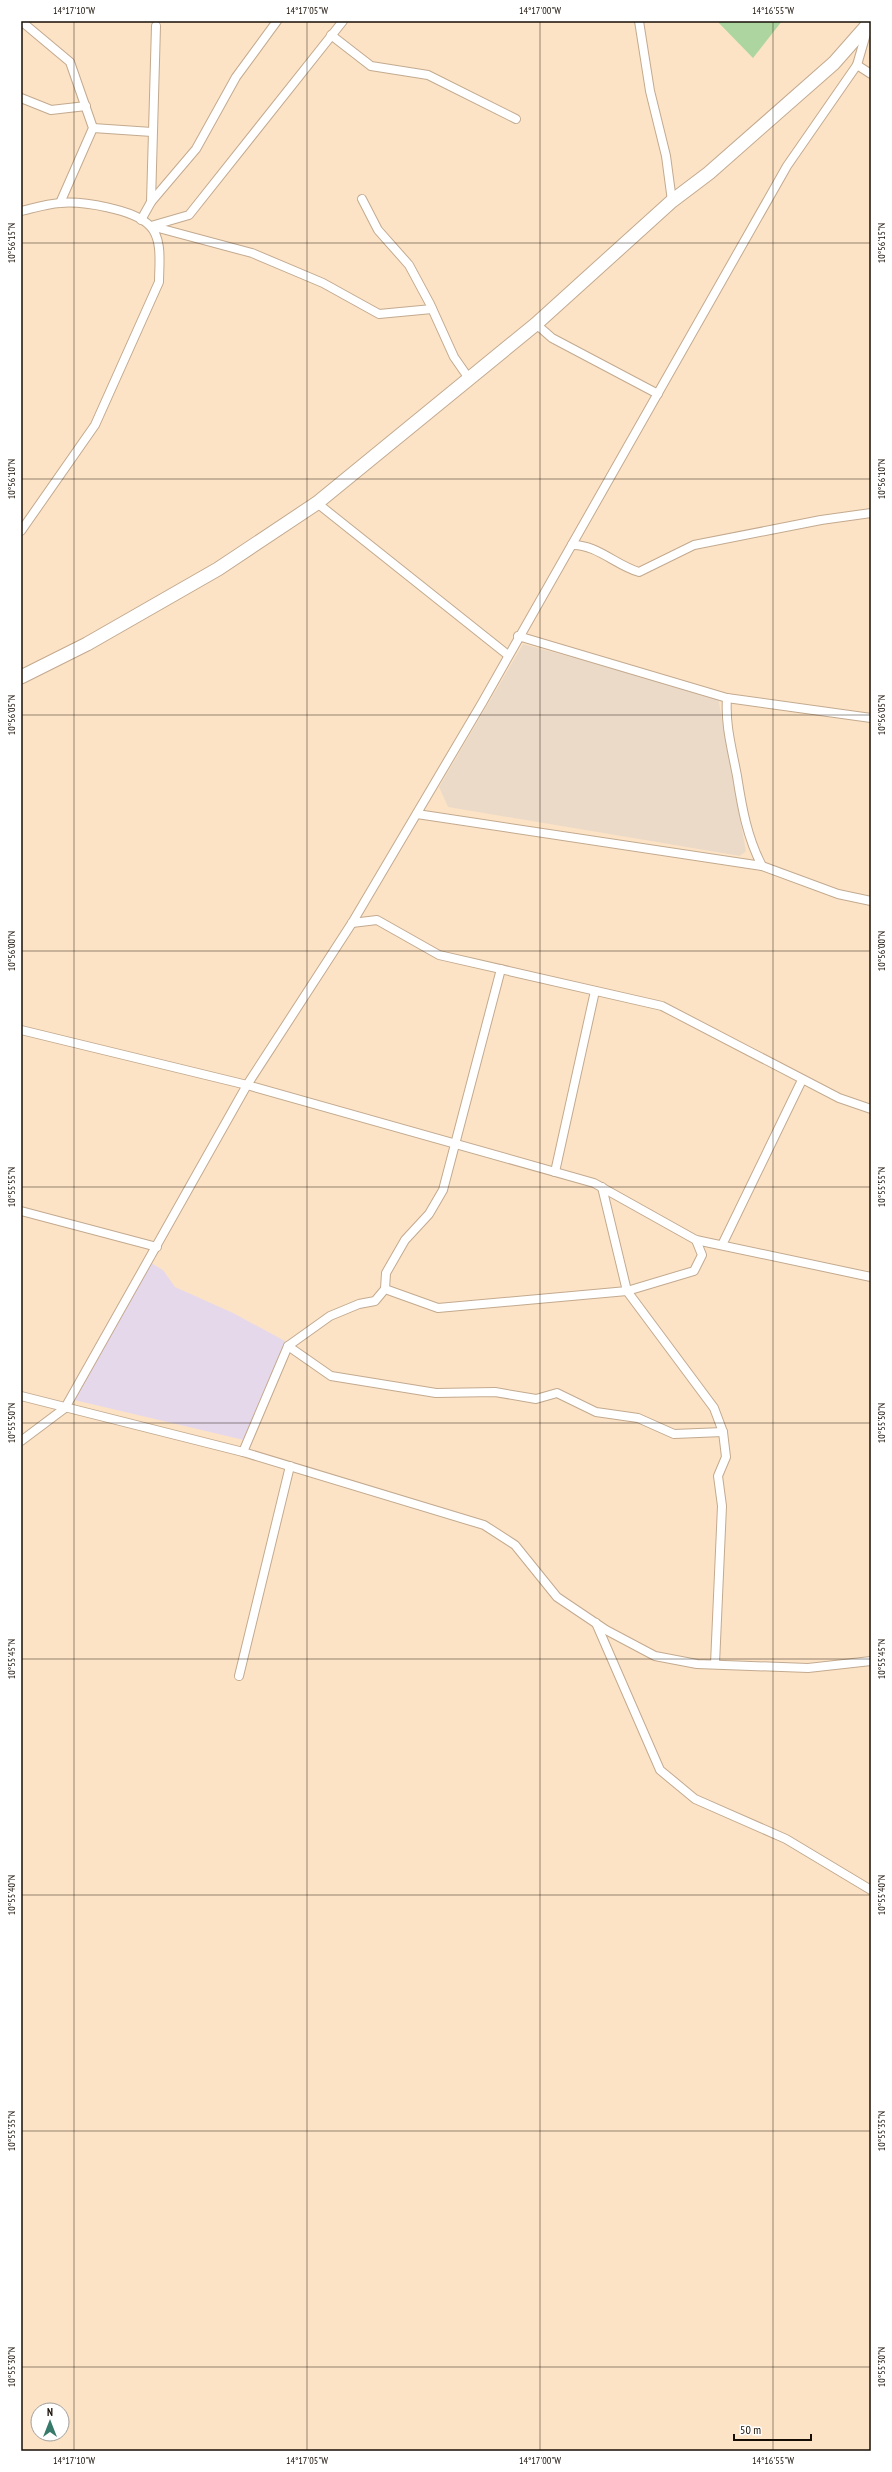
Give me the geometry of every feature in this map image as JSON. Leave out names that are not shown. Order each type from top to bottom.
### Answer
[{"type":"highway","points":[[21,677],[87,644],[218,569],[317,503],[470,380],[536,324],[672,201],[708,173],[834,63],[870,23]]},
{"type":"street","points":[[21,21],[70,62],[93,128],[60,203]]},
{"type":"street","points":[[141,220],[151,202],[196,149],[236,77],[277,21]]},
{"type":"street","points":[[150,226],[190,215],[331,34],[343,21]]},
{"type":"street","points":[[639,21],[650,91],[667,163],[672,201]]},
{"type":"street","points":[[21,1441],[65,1408],[157,1247],[246,1085],[352,923],[417,814],[518,636],[572,545],[787,166],[857,65],[870,23]]},
{"type":"street","points":[[151,202],[156,26]]},
{"type":"street","points":[[331,34],[371,66],[428,76],[516,120]]},
{"type":"street","points":[[857,65],[871,74]]},
{"type":"street","points":[[21,98],[52,110],[86,106]]},
{"type":"street","points":[[93,128],[152,132]]},
{"type":"street","points":[[362,199],[378,230],[409,265],[432,309],[454,357],[470,380]]},
{"type":"street","points":[[21,211],[60,203],[107,207],[130,214],[150,226],[252,253],[323,283],[379,314],[432,309]]},
{"type":"street","points":[[21,531],[95,425],[159,282],[158,244],[150,226]]},
{"type":"street","points":[[536,324],[552,338],[658,394]]},
{"type":"street","points":[[317,503],[508,655]]},
{"type":"street","points":[[572,545],[583,545],[627,568],[639,572],[694,545],[821,520],[871,513]]},
{"type":"street","points":[[518,636],[728,698],[871,718]]},
{"type":"street","points":[[728,698],[726,718],[742,815],[754,851],[762,866]]},
{"type":"street","points":[[417,814],[762,866],[838,894],[871,901]]},
{"type":"street","points":[[352,923],[377,920],[439,955],[662,1006],[802,1080],[839,1098],[871,1109]]},
{"type":"street","points":[[243,1452],[288,1346],[330,1316],[358,1304],[375,1300],[385,1289],[386,1273],[405,1240],[428,1214],[444,1190],[457,1146],[500,969]]},
{"type":"street","points":[[555,1172],[595,991]]},
{"type":"street","points":[[21,1030],[246,1085],[457,1146],[594,1183],[696,1240],[871,1277]]},
{"type":"street","points":[[722,1245],[802,1080]]},
{"type":"street","points":[[602,1187],[627,1291],[714,1408],[723,1432],[726,1457],[718,1476],[722,1506],[715,1664]]},
{"type":"street","points":[[21,1211],[157,1247]]},
{"type":"street","points":[[385,1289],[438,1308],[627,1291],[694,1272],[702,1255],[696,1240]]},
{"type":"street","points":[[288,1346],[331,1376],[436,1393],[495,1392],[536,1398],[557,1393],[596,1412],[638,1418],[674,1434],[723,1432]]},
{"type":"street","points":[[21,1396],[243,1452],[484,1525],[515,1545],[557,1597],[595,1623],[656,1656],[697,1664],[808,1668],[871,1661]]},
{"type":"street","points":[[239,1676],[290,1466]]},
{"type":"street","points":[[595,1623],[660,1770],[695,1799],[786,1840],[871,1890]]},
{"type":"shaded area","points":[[523,644],[718,697],[746,851],[740,856],[448,807],[439,787]]},
{"type":"shaded area","points":[[151,1263],[163,1270],[175,1287],[233,1313],[285,1341],[248,1441],[70,1399]]},
{"type":"green space","points":[[717,21],[782,21],[753,58]]}]
